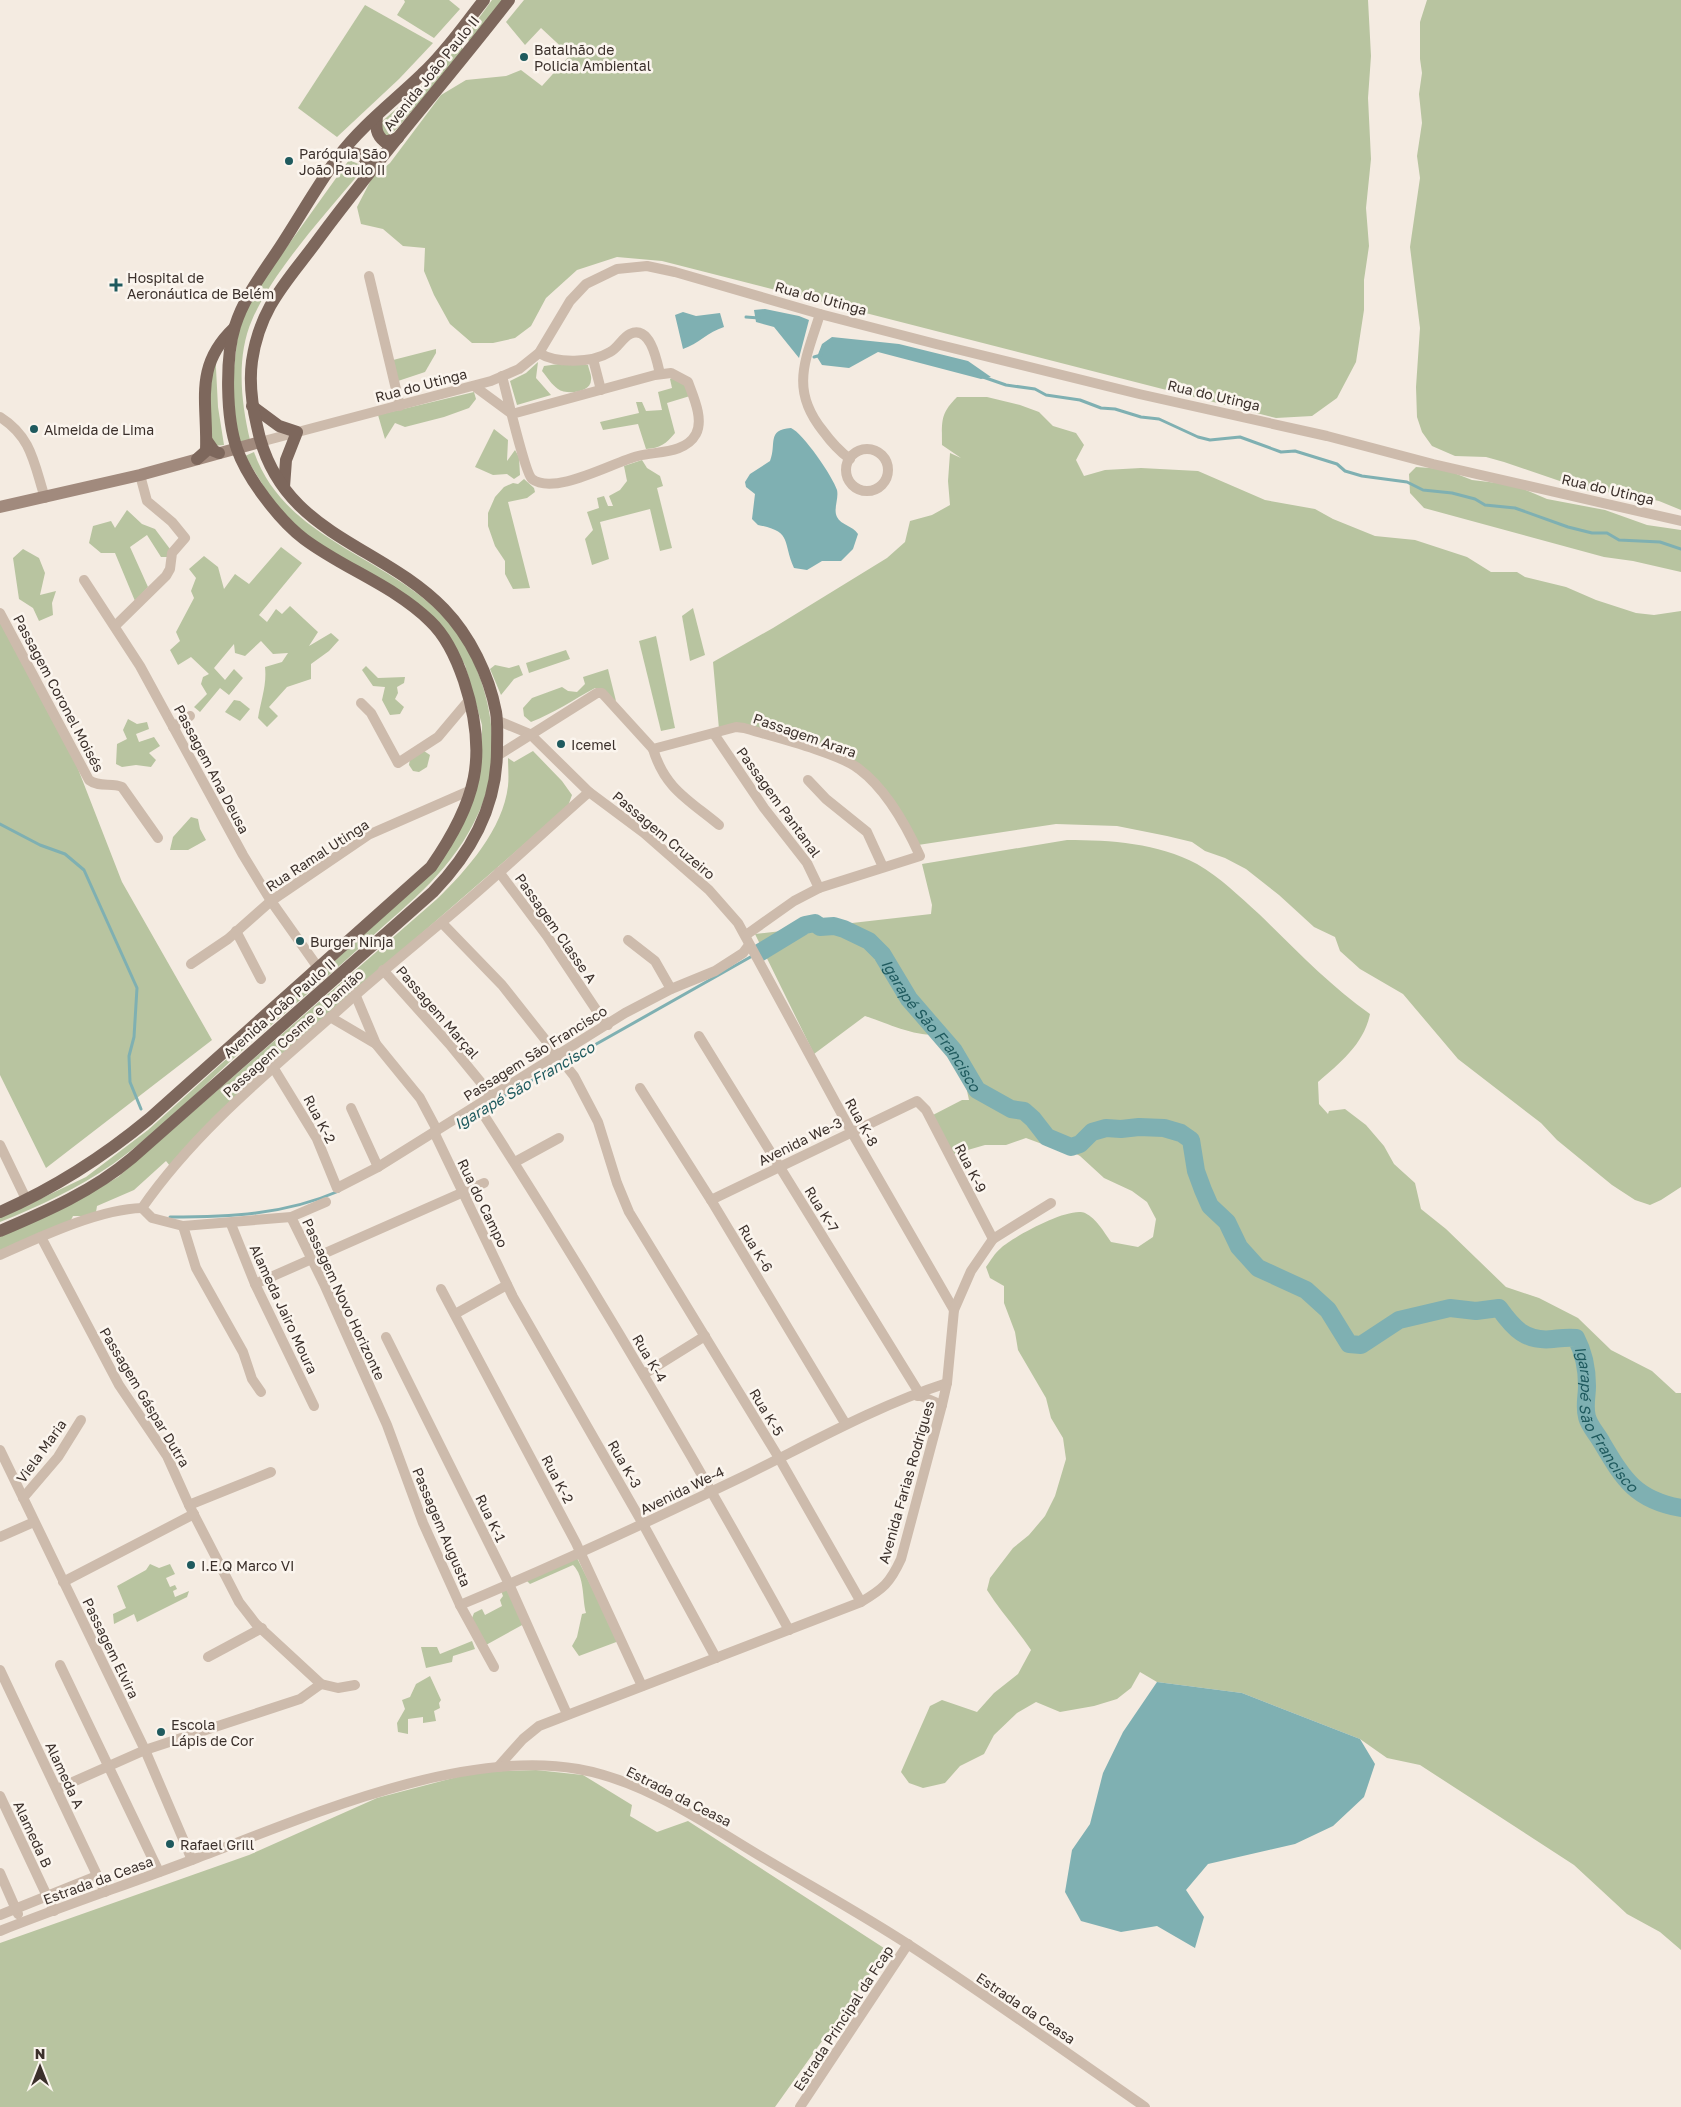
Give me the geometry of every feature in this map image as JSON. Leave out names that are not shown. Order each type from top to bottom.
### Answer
[{"type":"main road","name":"Avenida João Paulo II","points":[[0,1212],[27,1201],[112,1150],[319,969],[431,867],[454,833],[471,790],[478,749],[470,699],[453,653],[432,622],[400,596],[302,537],[267,500],[237,448],[230,405],[230,352],[234,328],[245,301],[338,156],[440,56],[484,0]]},
{"type":"main road","name":"Avenida João Paulo II","points":[[0,1231],[72,1199],[125,1164],[433,892],[451,874],[476,836],[492,795],[497,756],[496,720],[487,683],[476,655],[446,612],[405,576],[330,532],[302,508],[284,487],[269,464],[260,442],[252,406],[252,361],[265,312],[366,175],[509,0]]},
{"type":"main road","points":[[377,116],[376,129],[379,137],[384,142],[398,137]]},
{"type":"main road","points":[[338,156],[348,152],[362,156],[366,159],[366,175]]},
{"type":"main road","points":[[197,459],[206,451],[204,403],[208,369],[219,342],[234,328]]},
{"type":"main road","points":[[252,406],[279,426],[297,432],[286,460],[284,487]]},
{"type":"main road","points":[[207,441],[214,451],[219,453]]},
{"type":"street","name":"Rua do Utinga","points":[[0,507],[140,475],[474,386],[502,376],[519,369],[539,353],[570,301],[586,284],[604,274],[631,266],[647,266],[675,272],[820,314],[1139,394],[1327,436],[1433,464],[1681,521]]},
{"type":"street","points":[[370,276],[400,406]]},
{"type":"street","points":[[820,314],[803,365],[804,396],[816,423],[834,446],[850,459]]},
{"type":"street","points":[[539,353],[546,357],[593,359],[612,351],[631,333],[642,333],[655,354],[660,374]]},
{"type":"street","points":[[593,359],[600,390]]},
{"type":"street","points":[[502,376],[512,414],[529,476],[539,483],[563,482],[639,455],[667,452],[682,446],[694,437],[699,427],[698,416],[688,382],[671,373],[660,374],[512,414]]},
{"type":"street","points":[[474,386],[512,414]]},
{"type":"street","points":[[0,417],[12,425],[25,439],[45,498]]},
{"type":"street","points":[[861,451],[875,451],[881,455],[888,467],[885,481],[875,490],[856,488],[848,478],[846,471],[850,459],[861,451]]},
{"type":"street","points":[[115,626],[166,576],[170,569],[172,553],[185,538],[183,533],[172,522],[147,501],[140,475]]},
{"type":"street","name":"Passagem Ana Deusa","points":[[84,580],[140,666],[243,855],[271,901],[319,969]]},
{"type":"street","name":"Passagem Coronel Moisés","points":[[0,613],[89,780],[96,784],[117,785],[122,788],[158,838]]},
{"type":"street","points":[[497,756],[593,694],[602,693],[653,750],[658,765],[675,790],[718,826]]},
{"type":"street","points":[[361,703],[371,713],[398,763],[438,737],[470,699]]},
{"type":"street","points":[[173,727],[190,716]]},
{"type":"street","points":[[496,720],[530,734]]},
{"type":"street","name":"Passagem Arara","points":[[653,750],[736,727],[841,760],[859,769],[890,802],[908,831],[920,856]]},
{"type":"street","name":"Passagem Cruzeiro","points":[[530,734],[589,792],[644,833],[709,890],[727,910],[751,947]]},
{"type":"street","name":"Passagem Pantanal","points":[[714,734],[764,808],[807,863],[819,888]]},
{"type":"street","points":[[808,780],[826,799],[867,832],[883,867]]},
{"type":"street","name":"Rua Ramal Utinga","points":[[191,964],[236,931],[271,901],[368,835],[471,790]]},
{"type":"street","name":"Passagem Cosme e Damião","points":[[142,1208],[159,1183],[210,1126],[273,1067],[383,970],[442,923],[589,792]]},
{"type":"street","name":"Passagem São Francisco","points":[[337,1188],[480,1109],[492,1096],[560,1060],[625,1012],[671,989],[715,971],[751,947],[794,901],[819,888],[920,856]]},
{"type":"street","name":"Passagem Classe A","points":[[499,872],[547,936],[608,1025]]},
{"type":"street","name":"Rua K-5","points":[[442,923],[502,985],[574,1076],[598,1122],[617,1183],[629,1212],[779,1458],[861,1602]]},
{"type":"street","points":[[236,931],[261,979]]},
{"type":"street","points":[[628,940],[655,961],[671,989]]},
{"type":"street","name":"Rua K-8","points":[[751,947],[851,1131],[954,1310]]},
{"type":"street","name":"Passagem Marçal","points":[[383,970],[451,1046],[492,1096]]},
{"type":"street","name":"Rua do Campo","points":[[356,994],[376,1044],[420,1098],[462,1193],[507,1285]]},
{"type":"street","name":"Rua do Campo","points":[[330,1017],[376,1044]]},
{"type":"street","name":"Rua K-7","points":[[699,1036],[918,1394]]},
{"type":"street","name":"Rua K-2","points":[[273,1067],[317,1139],[337,1188]]},
{"type":"street","name":"Rua K-6","points":[[640,1088],[711,1200],[845,1423]]},
{"type":"street","name":"Avenida We-3","points":[[711,1200],[913,1102],[921,1103],[926,1110]]},
{"type":"street","points":[[351,1108],[378,1167]]},
{"type":"street","name":"Rua K-4","points":[[480,1109],[515,1162],[644,1374],[712,1491],[788,1630]]},
{"type":"street","name":"Rua K-9","points":[[926,1110],[992,1239]]},
{"type":"street","points":[[515,1162],[559,1138]]},
{"type":"street","points":[[0,1145],[27,1201]]},
{"type":"street","points":[[255,1284],[484,1183]]},
{"type":"street","points":[[0,1255],[41,1237],[123,1208],[142,1208],[152,1218],[183,1226],[231,1224],[291,1217],[326,1202]]},
{"type":"street","name":"Avenida Farias Rodrigues","points":[[498,1767],[523,1739],[539,1726],[861,1602],[883,1589],[894,1575],[901,1560],[942,1405],[947,1384],[954,1310],[971,1271],[992,1239],[1051,1203]]},
{"type":"street","name":"Passagem Novo Horizonte","points":[[291,1217],[310,1259],[324,1284],[373,1393]]},
{"type":"street","name":"Alameda Jairo Moura","points":[[231,1224],[255,1284],[314,1406]]},
{"type":"street","points":[[183,1226],[196,1268],[243,1352],[252,1379],[261,1392]]},
{"type":"street","name":"Passagem Gáspar Dutra","points":[[41,1237],[118,1385],[167,1456],[191,1510],[239,1602],[262,1628],[321,1684]]},
{"type":"street","points":[[455,1314],[507,1285]]},
{"type":"street","name":"Rua K-3","points":[[507,1285],[644,1524],[716,1658]]},
{"type":"street","name":"Rua K-2","points":[[441,1289],[581,1552],[642,1686]]},
{"type":"street","points":[[644,1374],[705,1336]]},
{"type":"street","name":"Rua K-1","points":[[386,1337],[509,1584],[567,1714]]},
{"type":"street","name":"Avenida We-4","points":[[460,1605],[644,1524],[779,1458],[845,1423],[947,1384]]},
{"type":"street","name":"Passagem Augusta","points":[[373,1393],[423,1523],[460,1605],[494,1668]]},
{"type":"street","points":[[918,1394],[942,1405]]},
{"type":"street","name":"Viela Maria","points":[[23,1498],[58,1457],[60,1450],[64,1449],[81,1420]]},
{"type":"street","name":"Passagem Elvira","points":[[0,1450],[145,1750],[192,1860]]},
{"type":"street","points":[[63,1582],[191,1510],[271,1472]]},
{"type":"street","points":[[0,1537],[34,1522]]},
{"type":"street","points":[[208,1656],[262,1628]]},
{"type":"street","points":[[60,1665],[159,1872]]},
{"type":"street","name":"Alameda A","points":[[0,1670],[104,1892]]},
{"type":"street","points":[[57,1789],[145,1750],[300,1699],[321,1684],[338,1688],[356,1685]]},
{"type":"street","name":"Estrada da Ceasa","points":[[0,1931],[333,1807],[374,1794],[442,1776],[498,1767],[538,1766],[577,1769],[617,1779],[704,1822],[908,1944],[1145,2107]]},
{"type":"street","name":"Alameda B","points":[[0,1796],[54,1911]]},
{"type":"street","points":[[0,1874],[22,1923]]},
{"type":"street","name":"Estrada da Ceasa","points":[[0,1915],[97,1876]]},
{"type":"street","name":"Estrada Principal da Fcap","points":[[800,2107],[908,1944]]},
{"type":"green space","points":[[404,0],[449,0],[460,9],[434,38],[397,15],[405,2]]},
{"type":"green space","points":[[492,0],[504,0],[470,42],[465,37]]},
{"type":"green space","points":[[524,0],[1368,0],[1371,56],[1368,98],[1371,159],[1366,208],[1369,246],[1364,280],[1364,310],[1356,362],[1337,398],[1312,416],[1276,418],[662,261],[617,257],[577,270],[546,298],[531,326],[515,338],[493,343],[472,343],[450,324],[434,295],[424,271],[425,248],[403,246],[383,229],[361,224],[357,207],[372,178],[390,163],[441,95],[466,80],[506,76],[521,70],[542,86],[570,55],[541,28],[525,45],[506,22]]},
{"type":"green space","points":[[1427,0],[1681,0],[1681,510],[1659,501],[1621,493],[1589,491],[1486,457],[1455,456],[1432,446],[1422,432],[1417,417],[1416,387],[1420,328],[1410,247],[1420,178],[1417,156],[1422,123],[1419,94],[1422,73],[1420,22]]},
{"type":"green space","points":[[365,5],[433,43],[399,79],[337,137],[298,108]]},
{"type":"green space","points":[[459,45],[464,50],[391,135],[383,136],[379,124],[420,88]]},
{"type":"green space","points":[[349,160],[361,165],[362,170],[317,223],[273,281],[252,320],[247,334],[242,364],[242,395],[250,440],[238,442],[232,384],[239,326],[256,290]]},
{"type":"green space","points":[[215,349],[218,407],[224,445],[213,446],[207,406]]},
{"type":"green space","points":[[436,349],[436,353],[425,372],[398,381],[393,360]]},
{"type":"green space","points":[[538,362],[536,378],[551,395],[517,405],[510,381],[526,373]]},
{"type":"green space","points":[[566,363],[588,365],[591,378],[587,388],[578,392],[562,391],[542,371],[544,366]]},
{"type":"green space","points":[[675,377],[685,382],[690,396],[667,403],[675,433],[666,443],[655,448],[646,449],[638,424],[603,430],[600,422],[639,413],[636,402],[642,402],[646,411],[662,410],[658,392],[672,388],[670,379]]},
{"type":"green space","points":[[474,392],[476,399],[469,408],[444,417],[405,427],[395,423],[385,439],[378,415]]},
{"type":"green space","points":[[957,397],[987,397],[1020,405],[1039,412],[1053,426],[1076,433],[1084,445],[1076,460],[1084,476],[1105,470],[1141,468],[1198,471],[1265,500],[1315,509],[1333,519],[1375,536],[1415,540],[1467,557],[1491,572],[1517,572],[1525,577],[1566,587],[1596,600],[1636,613],[1654,615],[1681,611],[1681,1187],[1650,1205],[1635,1200],[1612,1185],[1557,1140],[1541,1123],[1458,1059],[1403,994],[1360,969],[1340,951],[1335,937],[1314,927],[1279,895],[1246,869],[1225,858],[1205,851],[1192,842],[1117,826],[1056,824],[918,845],[867,776],[855,765],[745,725],[719,729],[713,662],[773,628],[887,558],[905,542],[910,521],[932,515],[950,505],[948,481],[950,453],[961,458],[942,445],[942,424],[947,408]]},
{"type":"green space","points":[[494,429],[508,440],[507,461],[515,450],[519,457],[520,475],[514,479],[507,474],[493,475],[475,467]]},
{"type":"green space","points":[[254,452],[271,485],[294,512],[352,553],[414,591],[441,614],[463,642],[482,682],[488,704],[492,748],[491,770],[486,792],[469,833],[457,851],[430,883],[165,1122],[131,1151],[86,1181],[44,1203],[0,1222],[0,1218],[86,1177],[148,1130],[434,871],[482,751],[482,725],[465,665],[438,623],[306,535],[274,503],[245,456]]},
{"type":"green space","points":[[642,460],[647,468],[660,476],[663,486],[657,488],[672,548],[660,551],[650,509],[600,522],[609,559],[592,565],[585,539],[593,530],[587,512],[599,508],[597,498],[604,496],[608,506],[613,506],[609,496],[620,490],[627,481],[624,466]]},
{"type":"green space","points":[[1416,467],[1444,469],[1472,480],[1514,485],[1547,499],[1605,510],[1647,525],[1681,530],[1681,572],[1633,561],[1604,557],[1424,508],[1410,493],[1409,474]]},
{"type":"green space","points":[[524,479],[534,488],[535,492],[527,498],[508,502],[530,588],[513,589],[505,574],[505,561],[495,546],[488,526],[488,513],[495,497],[504,487],[513,483],[518,484]]},
{"type":"green space","points":[[127,510],[142,524],[155,529],[170,549],[167,557],[161,557],[147,535],[130,547],[148,587],[135,601],[115,553],[101,553],[89,543],[93,526],[111,521],[115,528]]},
{"type":"green space","points":[[281,547],[302,563],[259,615],[267,622],[276,609],[282,614],[290,606],[318,632],[309,646],[331,633],[339,640],[329,651],[311,664],[311,679],[287,687],[269,707],[278,716],[267,727],[258,718],[264,686],[265,667],[282,662],[288,653],[273,654],[261,641],[245,656],[235,653],[234,644],[214,668],[225,680],[234,669],[243,678],[229,695],[220,688],[200,712],[194,707],[207,694],[201,684],[203,677],[209,674],[191,657],[178,665],[170,650],[180,641],[176,632],[194,598],[191,591],[196,578],[189,569],[204,556],[218,567],[224,589],[235,574],[249,584]]},
{"type":"green space","points":[[23,549],[39,558],[45,573],[40,595],[56,591],[52,603],[53,615],[39,621],[33,608],[19,599],[13,558]]},
{"type":"green space","points":[[693,608],[705,655],[690,661],[682,616]]},
{"type":"green space","points":[[0,621],[73,756],[122,882],[212,1040],[46,1168],[0,1075]]},
{"type":"green space","points":[[656,636],[675,728],[661,731],[639,641]]},
{"type":"green space","points":[[566,650],[570,659],[529,673],[526,663]]},
{"type":"green space","points":[[495,665],[509,668],[519,665],[523,675],[514,679],[501,695],[490,669]]},
{"type":"green space","points":[[366,666],[378,678],[405,677],[404,683],[397,687],[398,693],[395,699],[404,707],[400,714],[390,715],[382,700],[385,687],[373,686],[362,670]]},
{"type":"green space","points":[[608,669],[616,701],[595,688],[531,722],[524,716],[523,708],[532,698],[562,687],[568,691],[577,692],[585,684],[583,677]]},
{"type":"green space","points":[[234,700],[240,701],[250,709],[240,721],[225,712]]},
{"type":"green space","points":[[128,719],[137,724],[147,722],[149,729],[136,734],[139,742],[154,737],[160,746],[149,753],[156,760],[151,767],[136,765],[122,767],[116,764],[117,744],[127,739],[123,730]]},
{"type":"green space","points":[[424,751],[430,755],[427,767],[419,772],[413,771],[409,765],[410,758]]},
{"type":"green space","points":[[533,751],[562,781],[572,795],[568,806],[399,953],[170,1166],[166,1161],[134,1190],[97,1206],[96,1212],[87,1216],[73,1216],[69,1224],[0,1251],[0,1237],[79,1200],[118,1177],[437,899],[482,848],[499,818],[508,786],[508,758],[514,762]]},
{"type":"green space","points":[[191,817],[198,819],[200,829],[206,840],[188,850],[170,850],[173,837]]},
{"type":"green space","points":[[1067,840],[1117,842],[1166,851],[1197,864],[1237,894],[1326,979],[1370,1014],[1367,1025],[1357,1044],[1343,1060],[1318,1082],[1319,1104],[1328,1114],[1329,1111],[1345,1109],[1366,1125],[1384,1146],[1394,1164],[1415,1183],[1421,1209],[1446,1229],[1506,1287],[1539,1298],[1578,1318],[1611,1350],[1652,1371],[1676,1393],[1681,1393],[1681,1950],[1660,1932],[1627,1914],[1574,1865],[1420,1765],[1387,1758],[1360,1739],[1242,1693],[1157,1682],[1140,1672],[1131,1688],[1117,1699],[1094,1706],[1060,1712],[1036,1702],[1017,1713],[994,1735],[984,1754],[960,1766],[945,1783],[923,1788],[909,1783],[901,1772],[930,1706],[942,1700],[977,1712],[994,1693],[1018,1674],[1031,1650],[987,1590],[990,1578],[1013,1548],[1029,1535],[1045,1516],[1055,1496],[1066,1459],[1063,1438],[1051,1418],[1046,1398],[1018,1350],[1015,1332],[1004,1303],[1004,1286],[990,1278],[986,1267],[996,1253],[1007,1243],[1029,1230],[1067,1214],[1085,1213],[1096,1222],[1111,1242],[1138,1247],[1153,1237],[1156,1219],[1147,1202],[1132,1191],[1104,1178],[1080,1156],[1069,1150],[1058,1150],[1026,1138],[1006,1145],[985,1145],[954,1154],[931,1116],[962,1100],[969,1100],[960,1064],[940,1033],[932,1035],[913,1032],[865,1016],[814,1054],[755,934],[931,914],[932,905],[922,864]]},
{"type":"green space","points":[[577,1558],[619,1641],[579,1656],[572,1646],[577,1637],[582,1614],[586,1613],[580,1575],[577,1570],[573,1565],[530,1584],[526,1580]]},
{"type":"green space","points":[[150,1564],[159,1568],[170,1564],[175,1574],[166,1578],[170,1587],[175,1585],[177,1589],[173,1591],[175,1597],[189,1591],[187,1597],[137,1622],[134,1614],[114,1624],[113,1614],[126,1608],[117,1586],[146,1570]]},
{"type":"green space","points":[[508,1588],[524,1624],[486,1645],[470,1623],[474,1613],[482,1609],[485,1615],[502,1606],[500,1600],[503,1596],[501,1591]]},
{"type":"green space","points":[[472,1641],[475,1649],[453,1656],[452,1662],[426,1668],[421,1647],[437,1647],[440,1654]]},
{"type":"green space","points":[[430,1676],[441,1700],[439,1703],[440,1708],[434,1711],[436,1721],[423,1723],[423,1717],[408,1719],[408,1734],[398,1732],[397,1723],[405,1709],[402,1700],[410,1697],[416,1684]]},
{"type":"green space","points":[[536,1770],[583,1775],[632,1805],[630,1816],[657,1832],[688,1821],[887,1950],[775,2107],[0,2107],[0,1943],[249,1855],[377,1798],[476,1772]]},
{"type":"water","points":[[765,309],[809,320],[799,358],[774,327],[756,322],[754,310]]},
{"type":"water","points":[[683,312],[696,316],[720,313],[724,327],[683,349],[675,315]]},
{"type":"water","points":[[832,337],[899,344],[968,361],[991,377],[981,379],[878,352],[849,368],[822,365],[817,357],[822,344]]},
{"type":"water","points":[[791,428],[810,446],[834,484],[837,490],[837,517],[858,534],[853,549],[841,561],[822,561],[807,570],[794,568],[782,535],[777,531],[758,525],[752,519],[755,494],[746,487],[745,482],[750,474],[770,461],[775,435],[783,429]]},
{"type":"water","points":[[1157,1682],[1242,1693],[1360,1739],[1375,1764],[1364,1797],[1333,1826],[1295,1844],[1208,1864],[1186,1890],[1204,1917],[1195,1948],[1157,1926],[1121,1932],[1081,1921],[1065,1892],[1072,1850],[1090,1824],[1103,1773],[1123,1732]]},
{"type":"waterway","points":[[746,317],[759,318]]},
{"type":"waterway","points":[[814,357],[821,355]]},
{"type":"waterway","points":[[983,377],[1006,385],[1035,389],[1046,395],[1080,400],[1101,408],[1115,409],[1141,417],[1159,419],[1198,437],[1210,440],[1240,437],[1281,452],[1295,451],[1337,464],[1345,471],[1362,476],[1407,482],[1423,490],[1452,493],[1475,499],[1485,505],[1515,508],[1568,527],[1592,533],[1607,533],[1619,540],[1660,542],[1681,549]]},
{"type":"waterway","name":"Igarapé São Francisco","points":[[0,824],[40,845],[65,854],[84,870],[137,988],[134,1037],[129,1056],[130,1082],[141,1109]]},
{"type":"waterway","name":"Igarapé São Francisco","points":[[759,953],[805,925],[815,923],[820,927],[834,926],[844,929],[869,941],[882,954],[909,999],[954,1051],[977,1090],[1011,1109],[1024,1111],[1047,1137],[1071,1147],[1080,1144],[1092,1132],[1106,1128],[1164,1128],[1181,1133],[1191,1140],[1196,1171],[1210,1206],[1227,1222],[1239,1247],[1258,1268],[1306,1290],[1328,1310],[1349,1344],[1361,1345],[1399,1320],[1450,1308],[1476,1311],[1499,1308],[1516,1328],[1528,1336],[1544,1339],[1576,1338],[1586,1368],[1586,1413],[1588,1420],[1617,1468],[1642,1494],[1653,1500],[1681,1508]]},
{"type":"waterway","name":"Igarapé São Francisco","points":[[483,1108],[754,955]]},
{"type":"waterway","name":"Igarapé São Francisco","points":[[170,1217],[235,1215],[277,1210],[339,1191]]},
{"type":"place","name":"Batalhão de Policia Ambiental","points":[[524,57]]},
{"type":"place","name":"Paróquia São João Paulo II","points":[[289,161]]},
{"type":"place","name":"Hospital de Aeronáutica de Belém","points":[[116,285]]},
{"type":"place","name":"Almeida de Lima","points":[[34,429]]},
{"type":"place","name":"Icemel","points":[[561,744]]},
{"type":"place","name":"Burger Ninja","points":[[300,941]]},
{"type":"place","name":"I.E.Q Marco VI","points":[[191,1565]]},
{"type":"place","name":"Escola Lápis de Cor","points":[[161,1732]]},
{"type":"place","name":"Rafael Grill","points":[[170,1844]]}]
